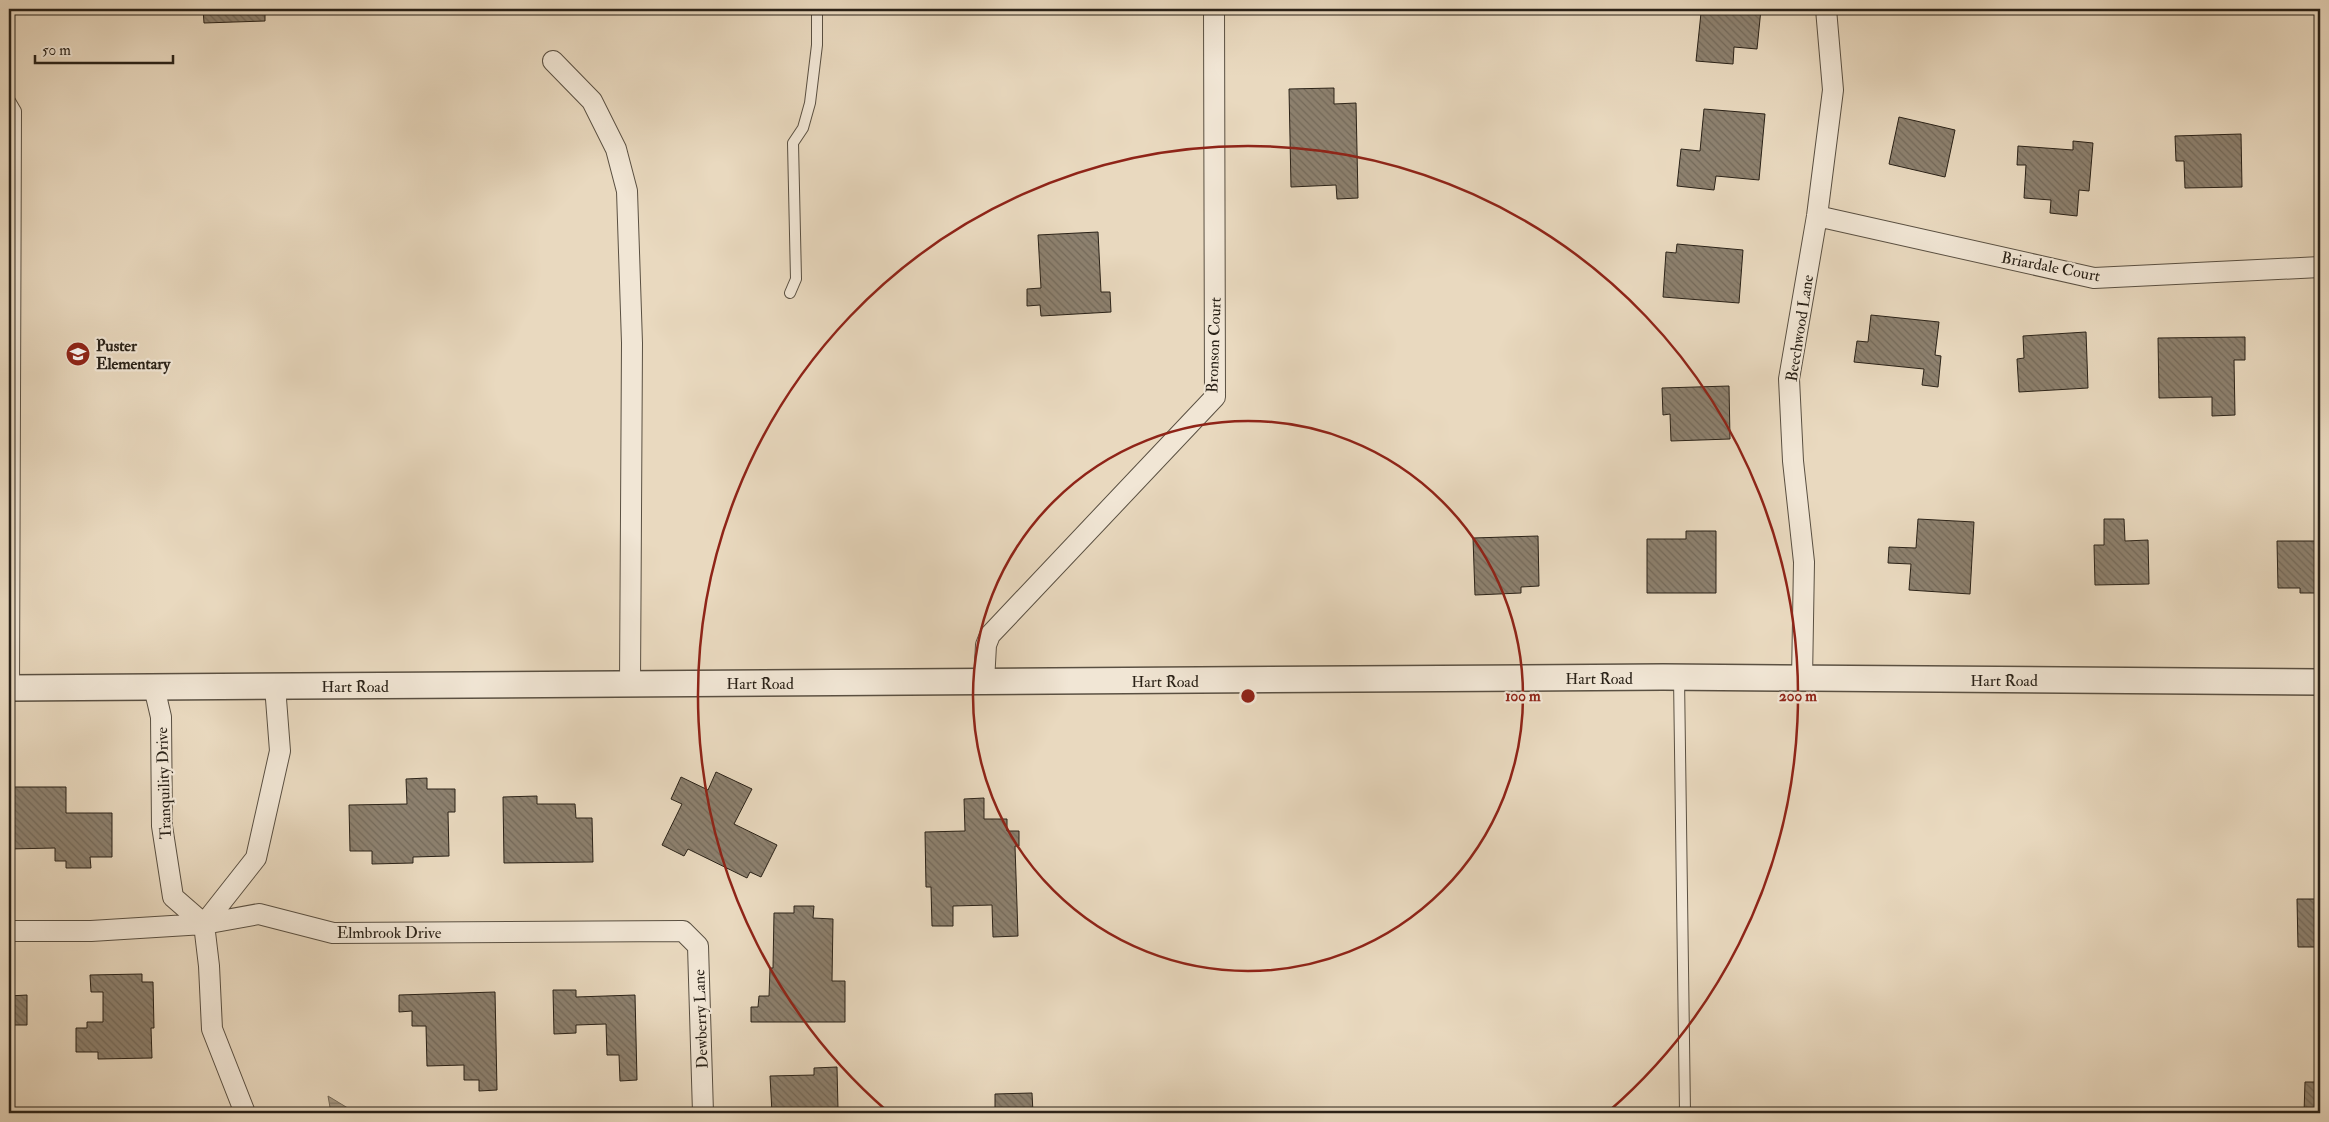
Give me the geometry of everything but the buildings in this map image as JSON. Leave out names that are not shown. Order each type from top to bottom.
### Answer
[{"type":"street","name":"Bronson Court","points":[[984,682],[986,645],[990,635],[1215,397],[1214,9]]},
{"type":"street","name":"Beechwood Lane","points":[[1802,678],[1804,562],[1793,461],[1789,379],[1816,216],[1833,90],[1826,9]]},
{"type":"street","points":[[553,61],[592,101],[616,149],[627,191],[632,343],[630,684]]},
{"type":"street","name":"Briardale Court","points":[[1816,216],[2094,278],[2320,267]]},
{"type":"street","name":"Hart Road","points":[[11,688],[1680,677],[2320,682]]},
{"type":"street","points":[[246,1113],[212,1029],[209,966],[204,924],[256,858],[280,751],[275,686]]},
{"type":"street","name":"Tranquility Drive","points":[[154,687],[161,717],[162,826],[173,898],[204,924]]},
{"type":"street","name":"Elmbrook Drive","points":[[9,931],[91,930],[204,924],[259,914],[334,933],[683,932]]},
{"type":"street","name":"Dewberry Lane","points":[[683,932],[698,946],[704,1113]]},
{"type":"lane","points":[[790,293],[796,279],[792,143],[803,128],[810,103],[817,45],[817,9]]},
{"type":"lane","points":[[9,99],[16,111],[11,688]]},
{"type":"lane","points":[[1680,677],[1685,1113]]},
{"type":"shaded area","points":[[328,1096],[356,1113],[331,1113]]},
{"type":"place","name":"Puster Elementary","points":[[78,354]]}]
